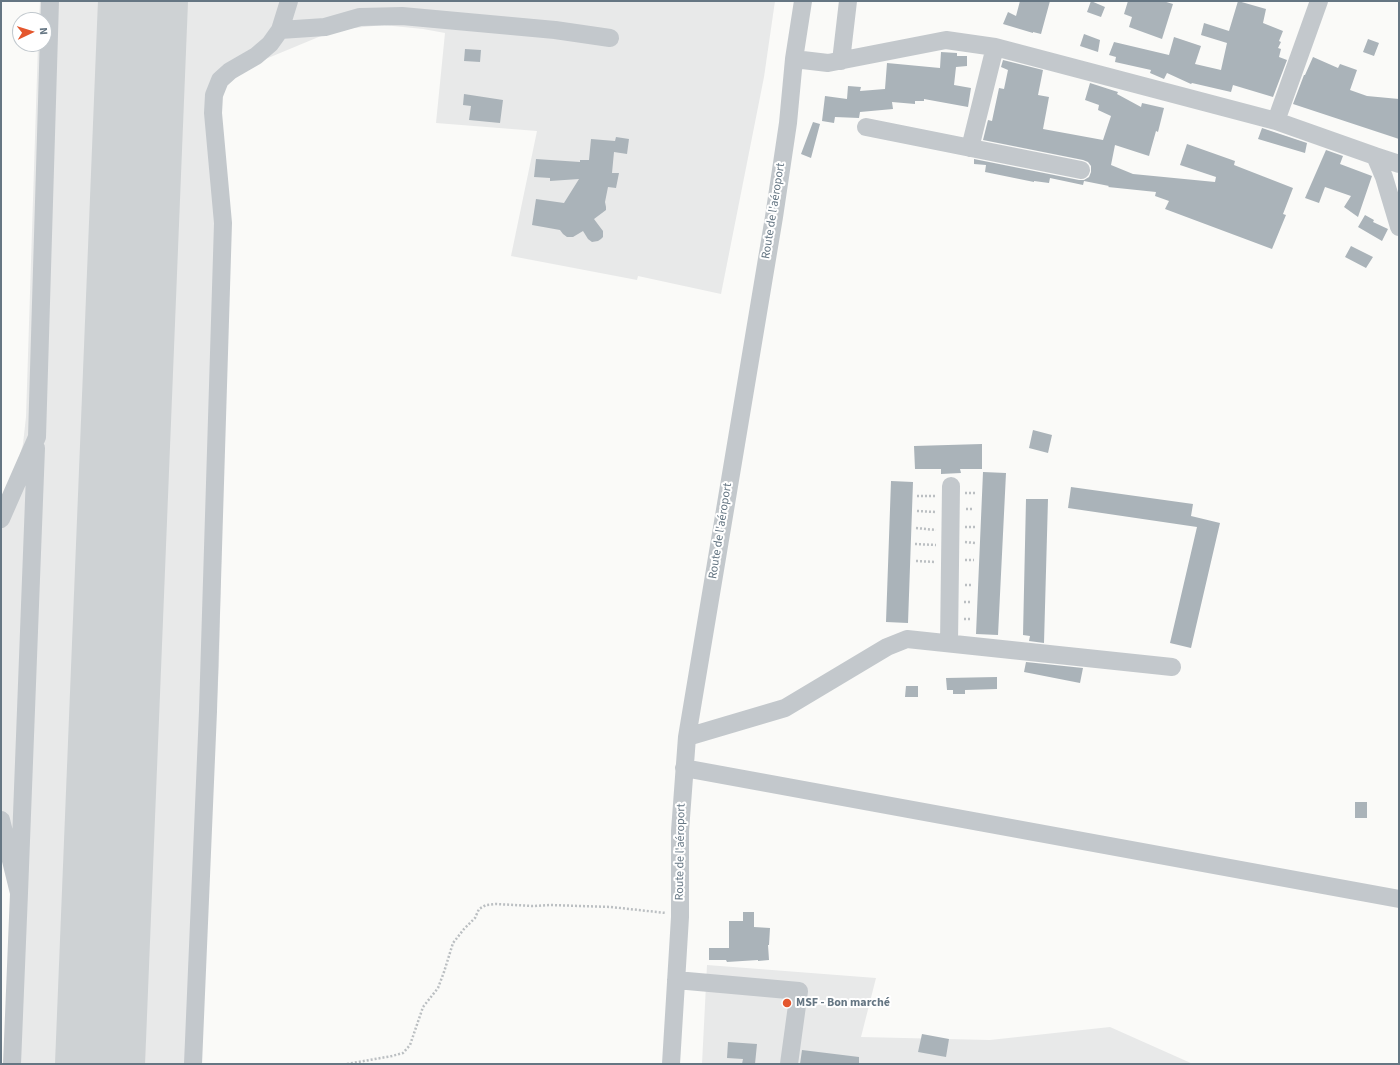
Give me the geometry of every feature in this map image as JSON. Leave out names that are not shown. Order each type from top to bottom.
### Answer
[{"type":"street","points":[[12,1064],[37,437],[50,1]]},
{"type":"street","points":[[193,1064],[208,711],[223,223],[213,113],[214,94],[220,80],[230,71],[256,56],[270,44],[280,30],[289,1]]},
{"type":"street","name":"Route de l'aéroport","points":[[671,1064],[680,916],[680,831],[687,737],[775,209],[788,123],[794,59],[803,1]]},
{"type":"street","points":[[841,61],[848,1]]},
{"type":"street","points":[[1276,121],[1319,1]]},
{"type":"street","points":[[280,30],[325,27],[360,17],[402,16],[556,30],[610,38]]},
{"type":"street","points":[[794,59],[828,63],[946,40],[994,47],[1276,121],[1399,164]]},
{"type":"street","points":[[970,148],[994,47]]},
{"type":"street","points":[[866,127],[1081,170]]},
{"type":"street","points":[[1375,156],[1384,177],[1399,227]]},
{"type":"street","points":[[1,519],[37,437]]},
{"type":"street","points":[[949,643],[951,486]]},
{"type":"street","points":[[687,737],[785,708],[887,647],[908,638],[1172,667]]},
{"type":"street","points":[[684,768],[1399,900]]},
{"type":"street","points":[[1,820],[19,893]]},
{"type":"street","points":[[676,980],[800,991],[789,1064]]},
{"type":"path","points":[[916,528],[951,538]]},
{"type":"path","points":[[915,544],[951,538]]},
{"type":"path","points":[[347,1064],[403,1053],[410,1044],[423,1007],[438,988],[453,943],[475,918],[478,909],[486,905],[611,907],[680,916]]},
{"type":"shaded area","points":[[40,1],[775,1],[764,77],[721,294],[638,276],[637,280],[511,256],[537,131],[436,123],[445,33],[383,25],[354,28],[321,36],[268,58],[228,80],[218,101],[225,378],[219,666],[205,907],[200,1064],[4,1064],[13,888],[1,837],[1,501],[14,476],[23,444],[26,417],[38,52],[52,52],[52,12],[39,12]]},
{"type":"shaded area","name":"MSF - Bon marché","points":[[707,965],[876,978],[861,1037],[990,1040],[1110,1027],[1193,1064],[702,1064]]},
{"type":"building","points":[[1020,1],[1050,1],[1041,34],[1003,24],[1008,12],[1016,16]]},
{"type":"building","points":[[1091,1],[1105,7],[1101,17],[1087,12]]},
{"type":"building","points":[[1128,1],[1163,1],[1173,4],[1162,39],[1129,27],[1132,17],[1124,14]]},
{"type":"building","points":[[1238,1],[1266,9],[1263,23],[1283,31],[1279,41],[1281,42],[1278,48],[1281,49],[1279,57],[1287,60],[1273,97],[1233,85],[1231,92],[1191,84],[1167,73],[1164,79],[1150,73],[1151,70],[1115,62],[1116,57],[1109,55],[1114,42],[1169,55],[1174,37],[1201,46],[1195,64],[1221,70],[1227,43],[1201,35],[1204,23],[1229,31]]},
{"type":"building","points":[[1084,34],[1100,40],[1098,52],[1080,46]]},
{"type":"building","points":[[1368,39],[1379,43],[1374,56],[1363,52]]},
{"type":"building","points":[[465,49],[481,50],[480,62],[464,61]]},
{"type":"building","points":[[941,52],[957,53],[957,56],[967,56],[967,66],[956,67],[954,85],[971,88],[968,107],[924,99],[924,101],[915,101],[915,104],[892,102],[893,109],[860,112],[859,118],[835,117],[834,123],[822,121],[825,96],[847,99],[848,86],[861,87],[860,91],[885,89],[887,63],[940,68]]},
{"type":"building","points":[[1313,57],[1338,68],[1340,64],[1357,70],[1350,90],[1367,96],[1399,99],[1399,139],[1293,104],[1304,75]]},
{"type":"building","points":[[1003,60],[1043,70],[1038,95],[1049,97],[1043,129],[1103,140],[1111,116],[1098,110],[1099,105],[1085,100],[1090,83],[1118,92],[1117,94],[1141,107],[1142,103],[1164,108],[1158,132],[1156,131],[1149,156],[1115,145],[1111,165],[1133,174],[1215,182],[1216,177],[1180,165],[1187,144],[1235,161],[1234,165],[1293,188],[1283,214],[1286,215],[1272,249],[1165,209],[1169,201],[1155,196],[1156,192],[1108,187],[1109,186],[1084,181],[1083,185],[1050,178],[1049,183],[1034,182],[985,172],[986,165],[974,164],[974,159],[1079,180],[1084,180],[1089,177],[1091,172],[1091,166],[1088,162],[1083,160],[983,140],[988,120],[992,121],[999,88],[1004,89],[1008,70],[1001,67]]},
{"type":"building","points":[[464,94],[503,100],[500,123],[469,120],[471,106],[463,105]]},
{"type":"building","points":[[813,122],[820,124],[811,158],[801,154]]},
{"type":"building","points":[[1262,128],[1307,143],[1305,153],[1258,139]]},
{"type":"building","points":[[616,137],[629,139],[627,154],[614,152],[612,173],[619,173],[616,188],[608,187],[605,202],[606,210],[594,219],[603,231],[603,237],[598,241],[592,242],[583,231],[573,237],[567,237],[560,230],[532,225],[536,199],[564,203],[579,179],[550,181],[550,178],[534,177],[536,159],[580,162],[580,160],[589,160],[591,139],[615,141]]},
{"type":"building","points":[[1326,150],[1343,156],[1340,164],[1372,176],[1358,217],[1344,207],[1351,196],[1325,187],[1319,203],[1305,198]]},
{"type":"building","points":[[1365,215],[1374,220],[1373,222],[1388,229],[1382,241],[1358,227]]},
{"type":"building","points":[[1351,246],[1373,257],[1366,268],[1345,257]]},
{"type":"building","points":[[1033,430],[1052,435],[1048,453],[1029,448]]},
{"type":"building","points":[[982,444],[982,469],[960,469],[961,473],[941,474],[941,469],[915,469],[914,446]]},
{"type":"building","points":[[983,472],[1006,473],[998,635],[976,634]]},
{"type":"building","points":[[891,481],[913,482],[908,623],[886,622]]},
{"type":"building","points":[[1071,487],[1193,504],[1191,516],[1220,523],[1191,648],[1170,643],[1197,527],[1068,508]]},
{"type":"building","points":[[1026,499],[1048,499],[1044,643],[1029,641],[1030,636],[1023,635]]},
{"type":"building","points":[[1026,662],[1083,668],[1080,683],[1024,672]]},
{"type":"building","points":[[997,677],[997,689],[965,690],[965,694],[953,694],[953,690],[947,690],[946,678]]},
{"type":"building","points":[[906,686],[918,686],[918,697],[905,697]]},
{"type":"building","points":[[1355,802],[1367,802],[1367,818],[1355,818]]},
{"type":"building","points":[[743,912],[754,912],[754,927],[770,928],[768,945],[769,960],[727,962],[726,960],[709,960],[709,948],[729,948],[729,921],[743,921]]},
{"type":"building","points":[[922,1034],[949,1039],[946,1057],[918,1052]]},
{"type":"building","points":[[728,1042],[757,1044],[755,1064],[742,1064],[743,1059],[727,1058]]},
{"type":"building","points":[[802,1050],[859,1057],[859,1064],[800,1064]]},
{"type":"runway","points":[[100,1064],[143,1]]},
{"type":"place","name":"MSF - Bon marché","points":[[787,1003]]}]
